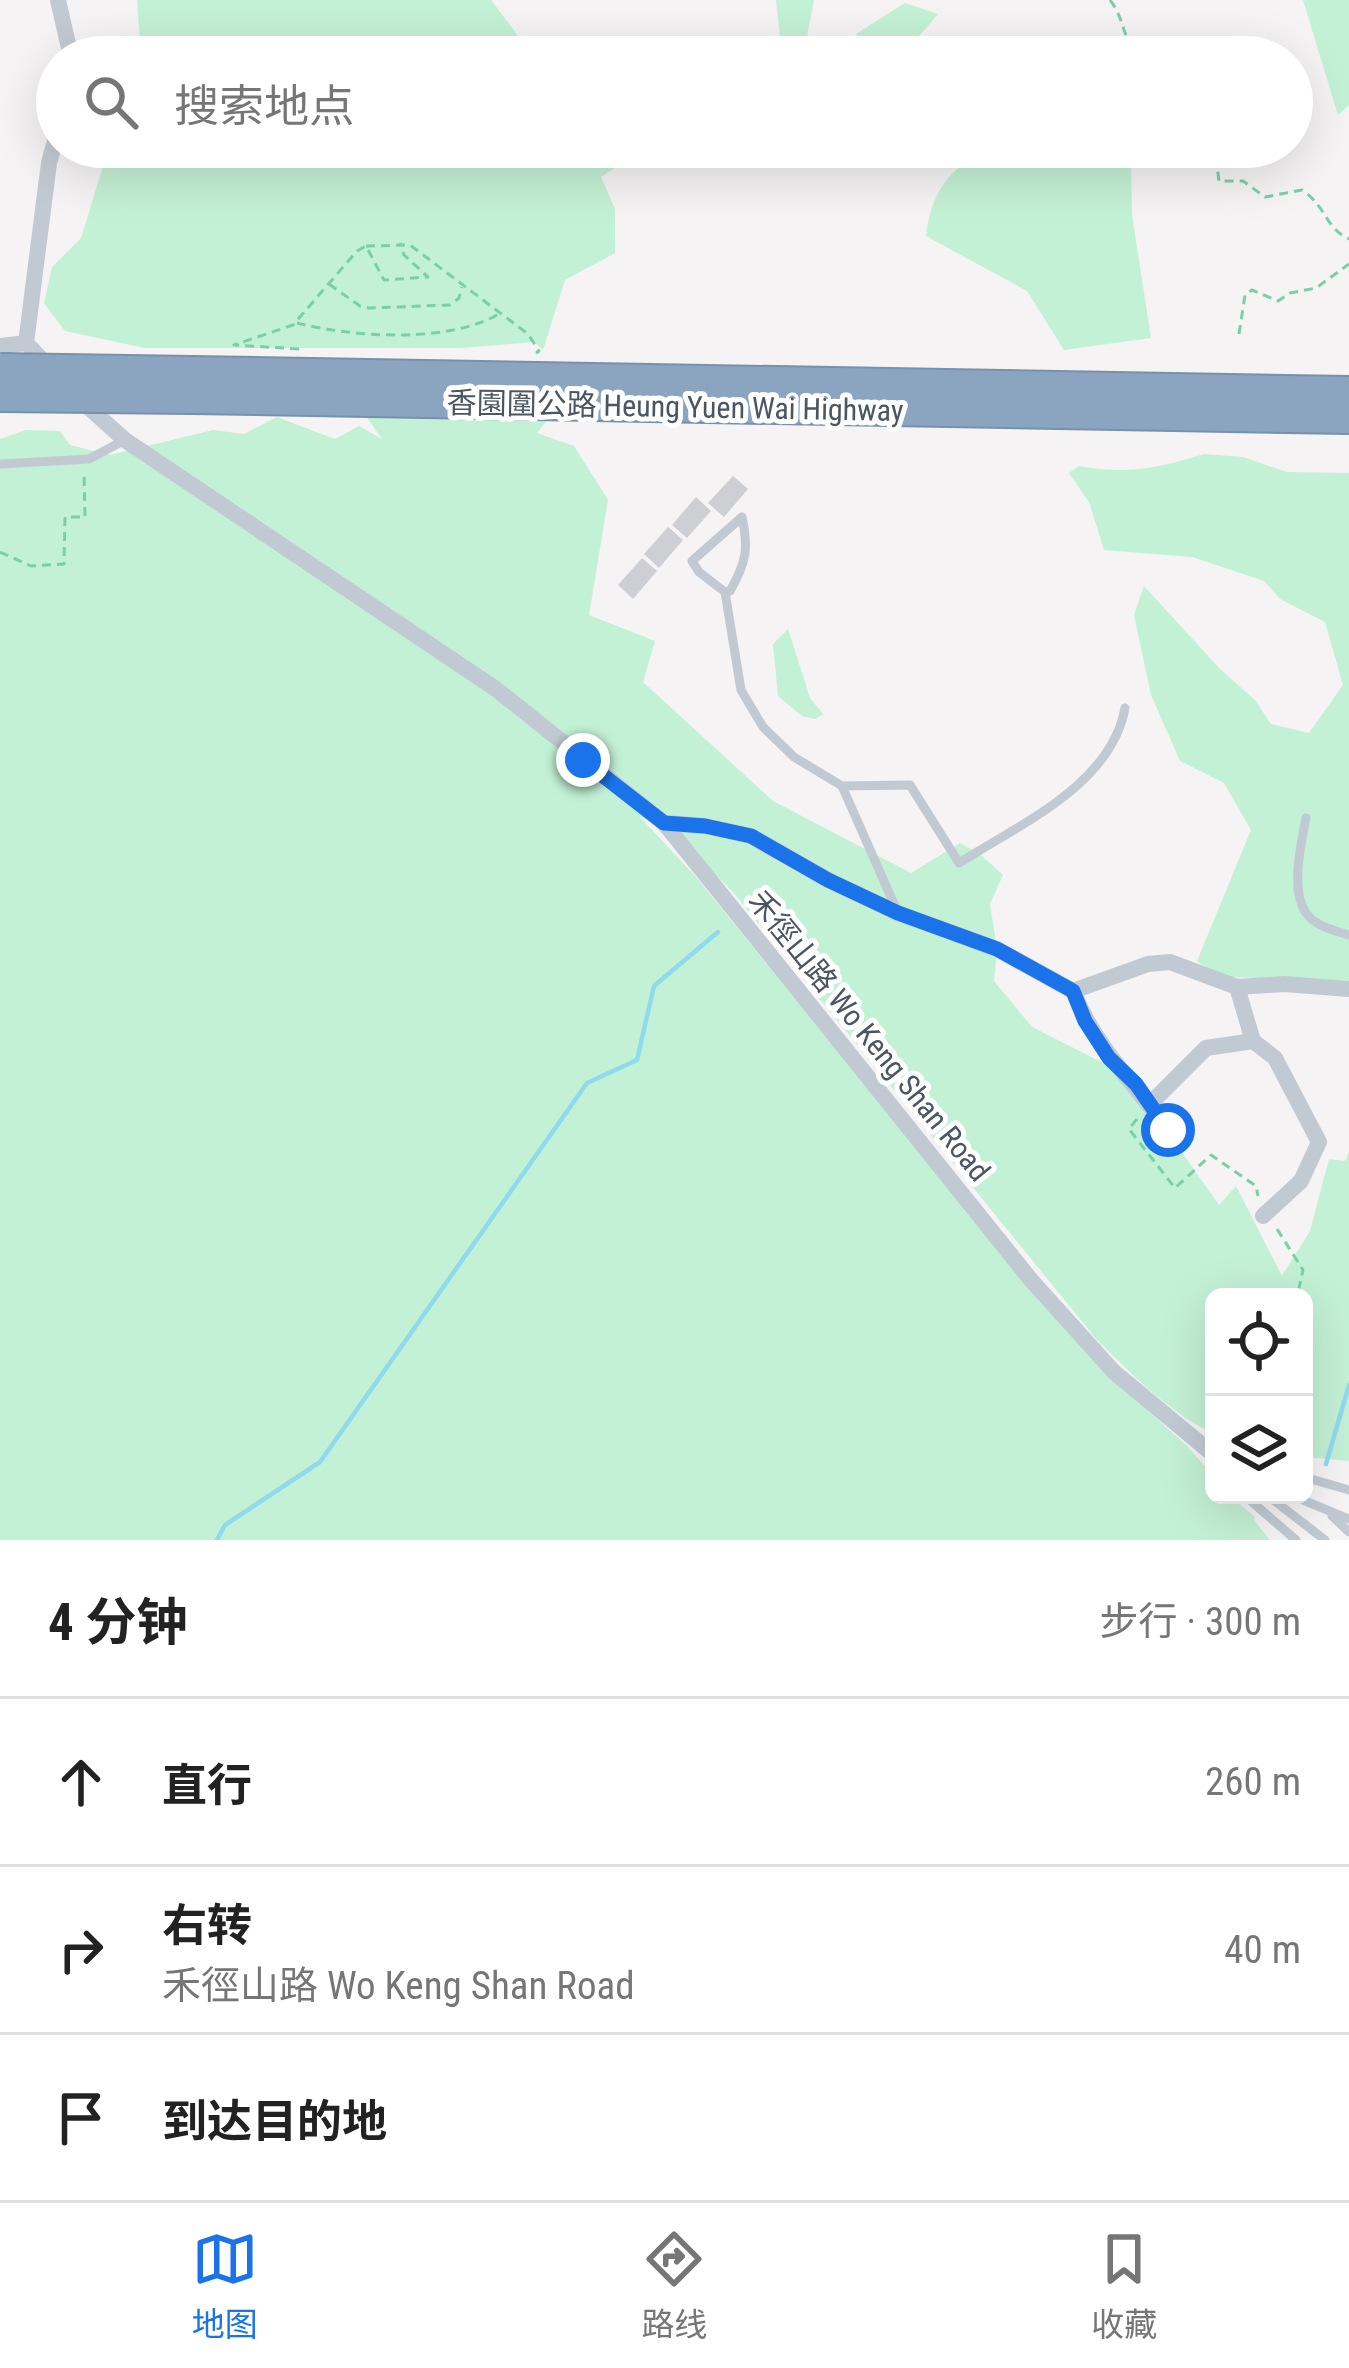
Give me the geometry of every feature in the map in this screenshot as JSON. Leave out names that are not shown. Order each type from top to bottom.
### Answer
[{"type":"highway","name":"香園圍公路 Heung Yuen Wai Highway","points":[[0,370],[192,385],[675,394],[1349,418]]},
{"type":"highway","name":"香園圍公路 Heung Yuen Wai Highway","points":[[0,396],[192,385]]},
{"type":"highway","name":"香園圍公路 Heung Yuen Wai Highway","points":[[675,394],[1349,392]]},
{"type":"street","points":[[58,0],[66,36]]},
{"type":"street","points":[[0,346],[26,343],[49,168]]},
{"type":"street","name":"禾徑山路 Wo Keng Shan Road","points":[[26,343],[106,427],[496,689],[664,823],[1031,1280],[1114,1372],[1205,1448]]},
{"type":"street","points":[[664,823],[751,836],[828,880],[898,913],[997,949],[1073,991],[1085,1021],[1109,1058],[1136,1084],[1168,1130]]},
{"type":"street","points":[[1073,991],[1148,964],[1170,962],[1237,987],[1284,984],[1349,989]]},
{"type":"street","points":[[1237,987],[1252,1041],[1275,1058],[1319,1142],[1301,1180],[1263,1216]]},
{"type":"street","points":[[1150,1105],[1206,1048],[1252,1041]]},
{"type":"lane","points":[[1,464],[84,459],[109,452],[125,440]]},
{"type":"lane","points":[[725,592],[746,563],[742,518],[692,561],[725,592],[741,689],[763,727],[794,757],[842,786],[910,785],[958,863],[1057,802],[1100,763],[1120,734],[1125,708]]},
{"type":"lane","points":[[842,786],[898,913]]},
{"type":"lane","points":[[1306,818],[1299,890],[1305,912],[1322,926],[1349,935]]},
{"type":"lane","points":[[1313,1480],[1349,1490]]},
{"type":"lane","points":[[1254,1504],[1296,1540]]},
{"type":"lane","points":[[1279,1504],[1325,1540]]},
{"type":"lane","points":[[1313,1504],[1349,1519]]},
{"type":"lane","points":[[1324,1508],[1349,1532]]},
{"type":"path","points":[[1110,0],[1122,16],[1123,36]]},
{"type":"path","points":[[1217,168],[1219,181],[1244,181],[1265,196],[1302,190],[1320,202],[1335,232],[1349,239]]},
{"type":"path","points":[[366,246],[384,280],[428,277],[404,256],[400,243]]},
{"type":"path","points":[[301,350],[234,345],[295,323],[366,246],[400,243],[410,245],[529,334],[539,352],[532,355]]},
{"type":"path","points":[[1239,334],[1245,295],[1252,290],[1277,301],[1316,288],[1349,264]]},
{"type":"path","points":[[329,284],[369,308],[450,305],[459,298],[463,285]]},
{"type":"path","points":[[295,323],[342,334],[449,332],[501,314]]},
{"type":"path","points":[[0,552],[31,566],[64,564],[64,518],[85,517],[84,459]]},
{"type":"path","points":[[1150,1105],[1129,1129],[1175,1188],[1211,1155],[1256,1186],[1263,1216],[1275,1226],[1303,1270],[1300,1288]]},
{"type":"green space","points":[[137,0],[491,0],[518,36],[140,36]]},
{"type":"green space","points":[[776,0],[814,0],[807,36],[780,36]]},
{"type":"green space","points":[[1303,0],[1349,0],[1349,105],[1338,115]]},
{"type":"green space","points":[[905,3],[938,14],[919,36],[856,34]]},
{"type":"green space","points":[[103,168],[615,168],[601,177],[615,209],[615,253],[565,280],[543,350],[534,342],[461,348],[145,348],[65,331],[44,303],[52,267],[81,238]]},
{"type":"green space","points":[[958,168],[1131,168],[1132,215],[1151,338],[1064,350],[1027,291],[926,236],[932,206]]},
{"type":"green space","points":[[363,412],[553,413],[537,433],[574,446],[608,500],[589,615],[655,641],[643,682],[773,801],[911,873],[960,843],[1003,875],[990,904],[997,949],[994,981],[1032,1027],[1127,1075],[1219,1205],[1236,1186],[1282,1276],[1310,1231],[1329,1159],[1345,1161],[1349,1152],[1349,1461],[1313,1458],[1313,1288],[1205,1288],[1205,1429],[1166,1404],[1097,1340],[732,891],[664,823],[640,817],[696,877],[1042,1303],[1102,1369],[1205,1467],[1205,1504],[1240,1504],[1270,1540],[0,1540],[0,439],[26,430],[60,431],[70,445],[110,455],[213,430],[244,434],[277,417],[335,439],[359,426],[382,439]]},
{"type":"green space","points":[[1204,454],[1243,457],[1287,472],[1349,473],[1349,981],[1221,977],[1197,961],[1251,830],[1224,783],[1180,761],[1151,695],[1134,615],[1144,586],[1255,700],[1271,724],[1309,733],[1343,685],[1325,622],[1280,599],[1264,581],[1192,557],[1104,550],[1089,502],[1069,473],[1079,466],[1142,469]]},
{"type":"green space","points":[[788,629],[810,698],[823,714],[815,719],[802,716],[778,696],[773,644]]},
{"type":"building","points":[[733,476],[748,489],[724,517],[708,503]]},
{"type":"building","points":[[696,497],[711,511],[687,538],[672,525]]},
{"type":"building","points":[[668,527],[683,540],[659,568],[644,554]]},
{"type":"building","points":[[642,558],[657,571],[633,599],[618,585]]},
{"type":"waterway","points":[[217,1540],[225,1525],[320,1462],[587,1083],[637,1060],[654,986],[718,932]]},
{"type":"waterway","points":[[1326,1464],[1349,1385]]},
{"type":"route","points":[[583,760],[664,823],[751,836],[828,880],[898,913],[997,949],[1073,991],[1085,1021],[1109,1058],[1136,1084],[1168,1130]]}]
